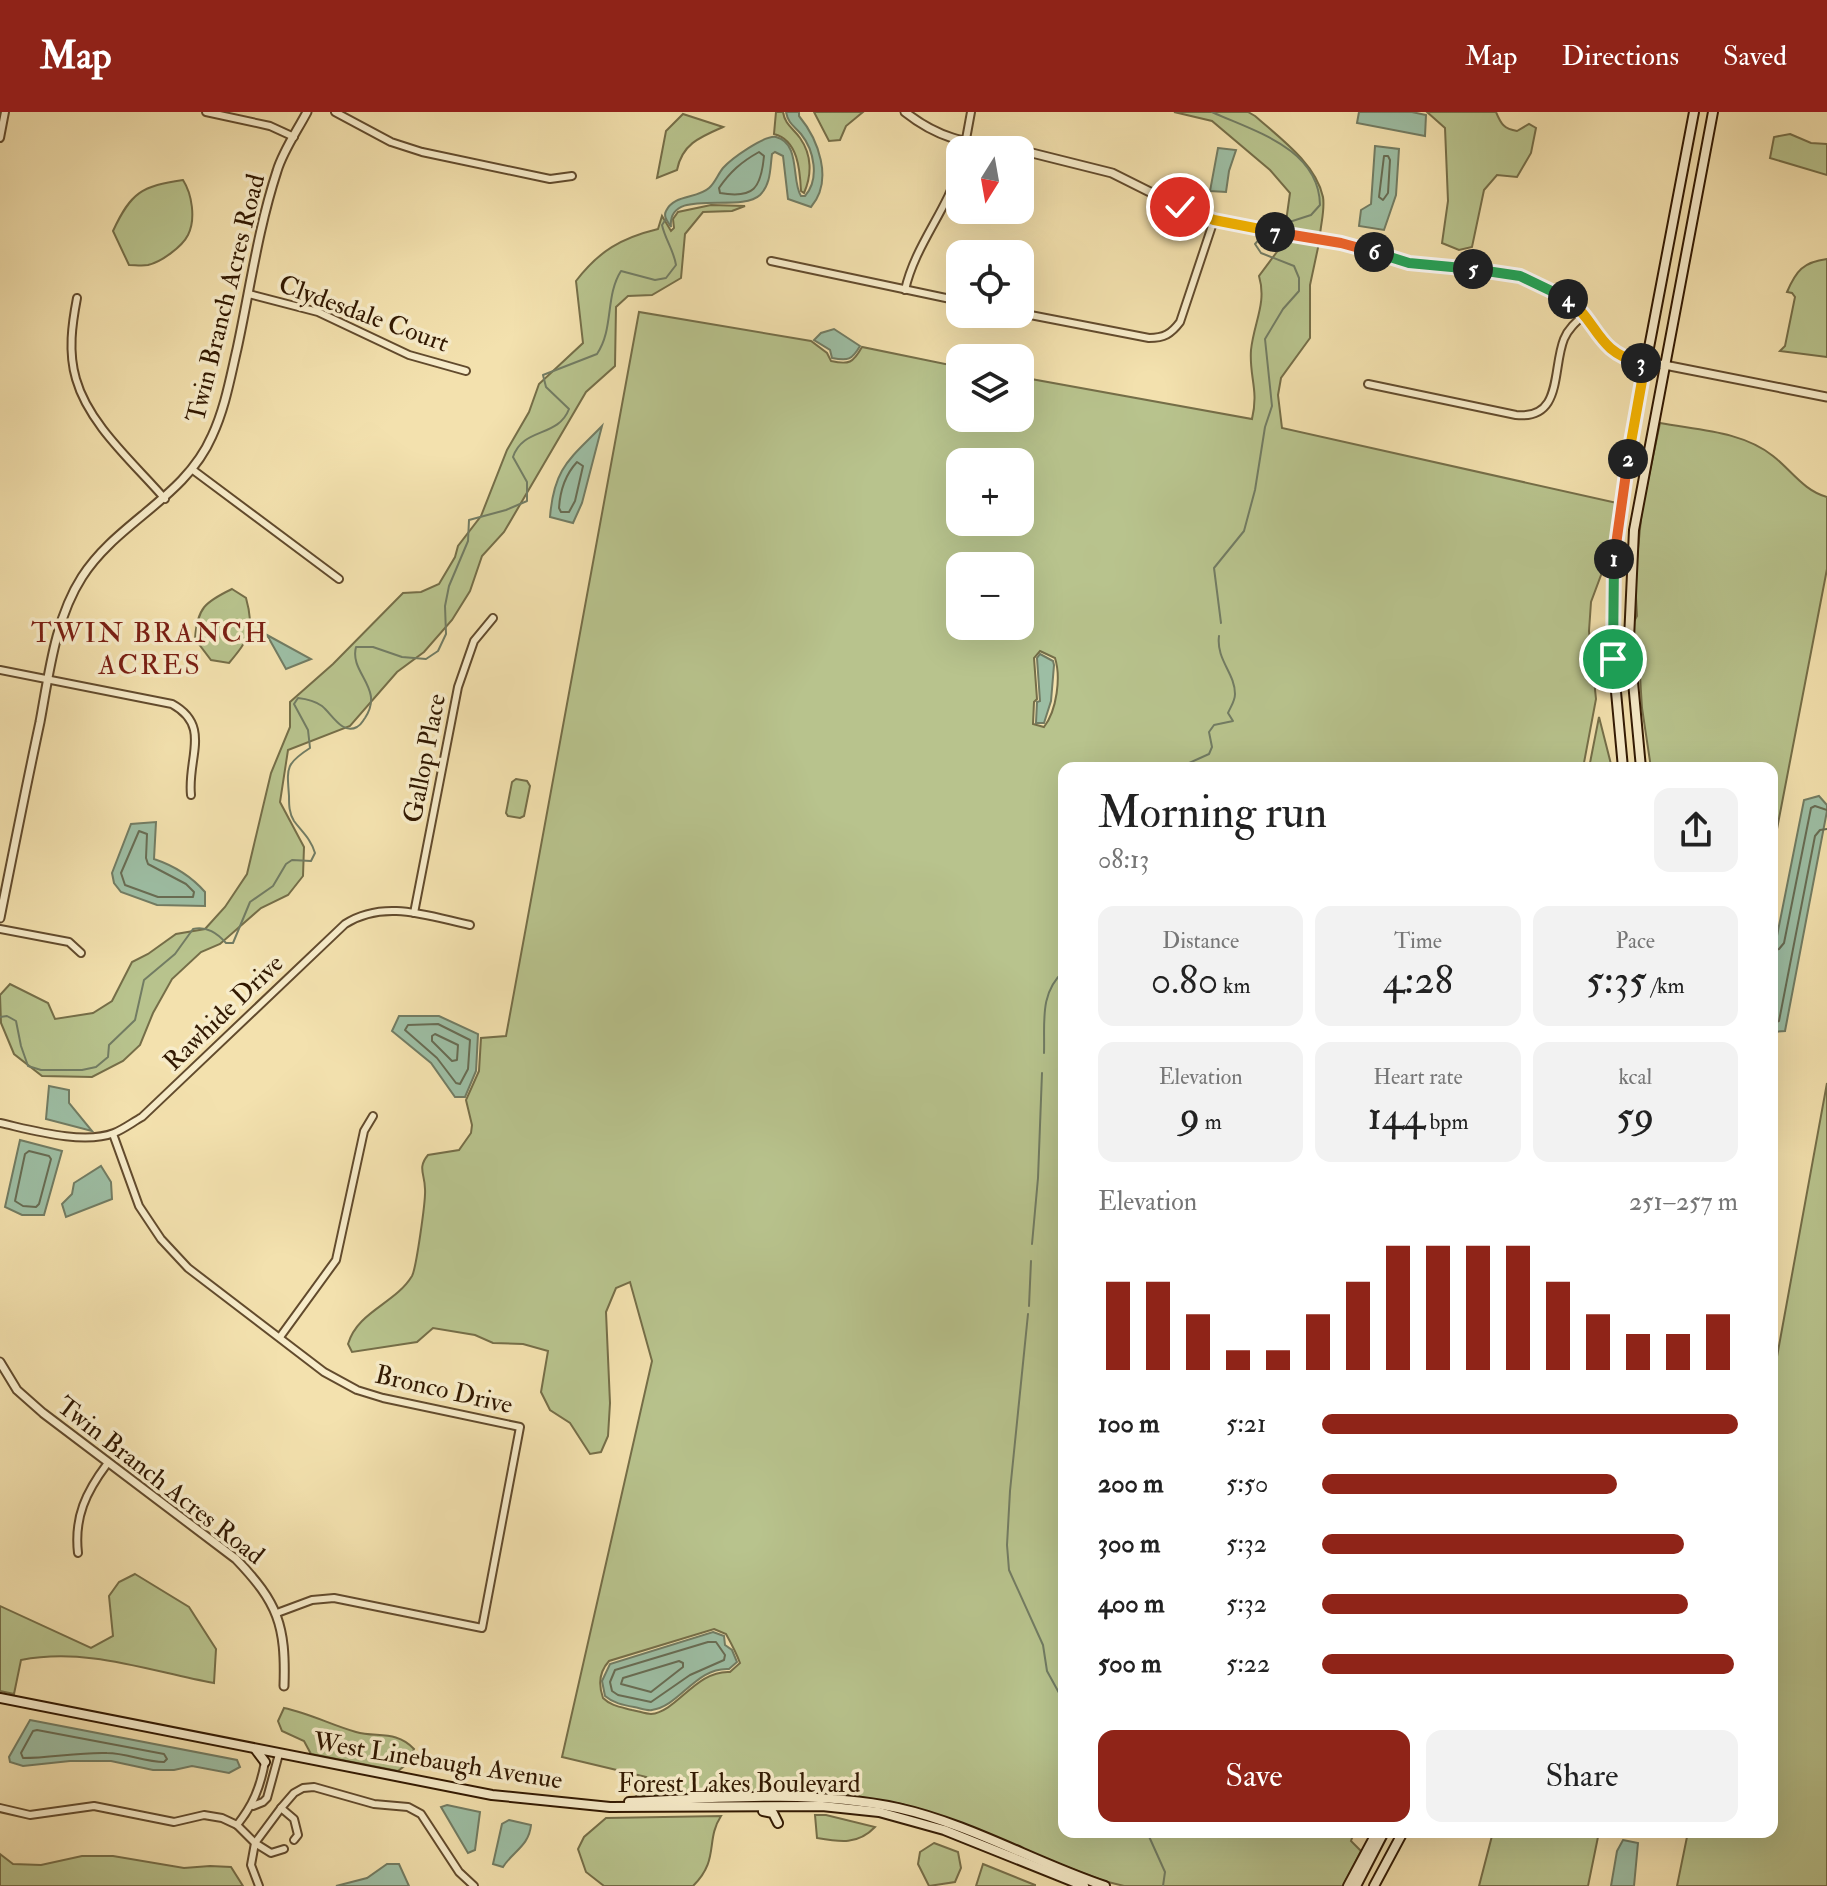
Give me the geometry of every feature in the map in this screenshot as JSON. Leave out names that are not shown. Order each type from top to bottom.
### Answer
[{"type":"main road","points":[[1622,762],[1613,659],[1613,577],[1619,511],[1694,112]]},
{"type":"main road","points":[[1640,762],[1629,639],[1631,565],[1639,494],[1713,112]]},
{"type":"main road","name":"West Linebaugh Avenue","points":[[0,1696],[492,1795],[626,1808],[787,1802],[907,1818],[1084,1886]]},
{"type":"main road","points":[[252,1748],[260,1753],[265,1762]]},
{"type":"main road","name":"Forest Lakes Boulevard","points":[[599,1805],[849,1800],[899,1809],[974,1834],[1105,1886]]},
{"type":"main road","points":[[702,1807],[715,1803],[787,1802]]},
{"type":"main road","points":[[714,1807],[769,1812],[778,1823]]},
{"type":"main road","points":[[1348,1886],[1374,1838]]},
{"type":"main road","points":[[1356,1886],[1381,1838]]},
{"type":"main road","points":[[1375,1885],[1400,1838]]},
{"type":"street","points":[[0,138],[5,112]]},
{"type":"street","points":[[206,112],[270,126],[294,137]]},
{"type":"street","name":"Twin Branch Acres Road","points":[[0,918],[48,680],[64,617],[81,578],[102,551],[165,499],[193,470],[211,439],[224,406],[260,229],[278,167],[307,112]]},
{"type":"street","points":[[335,112],[386,140],[422,152],[550,179],[572,176]]},
{"type":"street","points":[[905,112],[946,138]]},
{"type":"street","points":[[966,136],[971,112]]},
{"type":"street","points":[[1034,153],[1123,177],[1190,212],[1214,220],[1341,243],[1409,263],[1520,276],[1563,296],[1584,315],[1608,348],[1624,357],[1645,364],[1827,397]]},
{"type":"street","points":[[905,290],[912,262],[946,205]]},
{"type":"street","points":[[1034,316],[1149,338],[1161,338],[1172,333],[1180,322],[1214,220]]},
{"type":"street","points":[[771,261],[946,298]]},
{"type":"street","name":"Clydesdale Court","points":[[249,294],[318,312],[409,355],[466,371]]},
{"type":"street","points":[[77,298],[71,352],[75,378],[85,401],[101,426],[165,499]]},
{"type":"street","points":[[1368,384],[1516,415],[1532,415],[1543,410],[1550,400],[1565,337],[1584,315]]},
{"type":"street","points":[[193,470],[339,579]]},
{"type":"street","name":"Gallop Place","points":[[414,913],[458,687],[474,641],[493,618]]},
{"type":"street","points":[[0,670],[172,704],[186,711],[195,723],[196,741],[189,777],[191,795]]},
{"type":"street","name":"Rawhide Drive","points":[[0,1123],[59,1135],[91,1137],[113,1134],[142,1117],[345,924],[359,915],[384,909],[470,925]]},
{"type":"street","points":[[0,929],[69,942],[81,953]]},
{"type":"street","points":[[280,1337],[336,1260],[364,1131],[373,1116]]},
{"type":"street","name":"Bronco Drive","points":[[113,1134],[139,1206],[161,1239],[188,1268],[324,1372],[357,1390],[383,1398],[517,1425],[521,1431],[482,1628],[334,1598],[312,1600],[277,1613]]},
{"type":"street","name":"Twin Branch Acres Road","points":[[0,1362],[17,1390],[107,1464],[236,1559],[259,1584],[277,1613],[285,1648],[284,1686]]},
{"type":"street","points":[[78,1553],[75,1531],[83,1503],[107,1464]]},
{"type":"street","points":[[237,1825],[253,1806],[267,1798],[279,1754]]},
{"type":"street","points":[[253,1806],[265,1762]]},
{"type":"street","points":[[259,1886],[251,1865],[255,1843],[285,1800],[303,1788],[314,1787],[374,1804],[408,1807],[421,1814],[459,1872],[474,1886]]},
{"type":"street","points":[[0,1808],[30,1815],[94,1806],[174,1822],[204,1815],[237,1825],[255,1843],[271,1853],[284,1849]]},
{"type":"street","points":[[281,1808],[294,1819],[298,1835],[294,1840]]},
{"type":"shaded area","points":[[776,112],[783,112],[807,151],[809,172],[804,193],[801,191],[793,149],[782,137],[774,134]]},
{"type":"shaded area","points":[[814,112],[863,112],[846,126],[840,140],[829,141]]},
{"type":"shaded area","points":[[1174,112],[1248,112],[1255,116],[1296,152],[1313,174],[1323,197],[1320,235],[1285,229],[1290,193],[1270,170],[1212,121]]},
{"type":"shaded area","points":[[1427,112],[1496,112],[1501,123],[1509,129],[1517,131],[1529,124],[1536,128],[1531,153],[1517,177],[1497,175],[1484,190],[1472,247],[1459,250],[1442,243],[1448,201],[1445,128]]},
{"type":"shaded area","points":[[683,114],[723,127],[693,142],[679,161],[677,170],[657,178],[666,131]]},
{"type":"shaded area","points":[[1790,134],[1811,143],[1827,144],[1827,175],[1770,158],[1774,137]]},
{"type":"shaded area","points":[[183,180],[191,199],[192,214],[185,240],[153,263],[129,265],[113,231],[126,207],[148,188]]},
{"type":"shaded area","points":[[711,205],[745,206],[732,211],[703,212],[685,234],[681,278],[652,295],[628,296],[616,307],[615,366],[586,392],[504,532],[482,556],[470,591],[452,620],[424,652],[397,672],[350,726],[288,750],[280,802],[304,847],[303,876],[288,895],[261,908],[220,944],[201,952],[172,979],[140,1045],[123,1061],[92,1077],[42,1076],[14,1054],[1,1023],[0,995],[10,984],[48,1003],[55,1019],[93,1013],[112,1001],[132,962],[176,934],[205,929],[225,907],[247,874],[271,773],[290,727],[290,702],[333,664],[403,593],[421,592],[439,584],[458,546],[481,516],[507,450],[529,412],[539,384],[583,343],[576,281],[593,261],[612,247],[658,229],[662,216],[671,231],[678,212]]},
{"type":"shaded area","points":[[1284,237],[1319,243],[1310,285],[1310,338],[1281,378],[1278,395],[1282,428],[1617,503],[1607,559],[1591,602],[1589,631],[1596,699],[1584,762],[1058,762],[1058,1838],[1352,1838],[1351,1841],[1361,1851],[1343,1886],[1124,1886],[902,1804],[829,1795],[633,1798],[638,1795],[646,1777],[562,1757],[652,1361],[630,1282],[616,1288],[606,1312],[610,1403],[608,1436],[601,1452],[590,1454],[570,1423],[550,1410],[541,1392],[548,1351],[523,1344],[493,1343],[475,1335],[433,1328],[417,1342],[352,1352],[348,1344],[360,1323],[405,1286],[412,1276],[424,1206],[423,1164],[428,1155],[459,1150],[471,1133],[466,1100],[479,1071],[481,1038],[506,1036],[639,312],[811,341],[827,353],[831,361],[850,362],[862,347],[946,364],[946,432],[1034,432],[1034,380],[1252,419],[1255,399],[1251,350],[1261,304],[1259,276],[1282,245]],"holes":[[[1040,651],[1055,658],[1058,684],[1055,703],[1044,727],[1033,724],[1034,702],[1037,699],[1034,658]],[[714,1629],[726,1634],[740,1663],[730,1672],[707,1677],[660,1712],[651,1714],[616,1706],[603,1698],[600,1678],[609,1661]]]},
{"type":"shaded area","points":[[1827,259],[1827,357],[1780,351],[1785,346],[1795,297],[1787,292],[1790,285],[1806,265]]},
{"type":"shaded area","points":[[1660,423],[1747,441],[1773,456],[1811,490],[1827,497],[1827,569],[1778,824],[1778,762],[1650,762],[1639,660],[1633,644],[1642,509]]},
{"type":"shaded area","points":[[232,589],[246,598],[250,626],[246,640],[229,663],[211,660],[195,639],[204,607]]},
{"type":"shaded area","points":[[1599,717],[1610,762],[1590,762]]},
{"type":"shaded area","points":[[516,779],[527,781],[530,786],[524,816],[520,818],[506,813],[512,782]]},
{"type":"shaded area","points":[[1827,1083],[1827,1886],[1677,1886],[1687,1838],[1778,1838],[1778,1351]]},
{"type":"shaded area","points":[[135,1574],[189,1607],[216,1649],[214,1683],[118,1662],[70,1656],[21,1660],[14,1694],[0,1691],[0,1606],[91,1648],[113,1636],[109,1596],[119,1582]]},
{"type":"shaded area","points":[[284,1708],[356,1732],[400,1739],[414,1749],[407,1764],[398,1771],[311,1754],[304,1741],[282,1731],[278,1721]]},
{"type":"shaded area","points":[[815,1815],[875,1827],[855,1839],[817,1838]]},
{"type":"shaded area","points":[[721,1816],[716,1825],[707,1867],[693,1886],[604,1886],[586,1872],[578,1849],[584,1837],[606,1818]]},
{"type":"shaded area","points":[[1491,1838],[1598,1838],[1588,1886],[1479,1886]]},
{"type":"shaded area","points":[[934,1843],[958,1852],[961,1868],[955,1882],[929,1886],[918,1864],[920,1852]]},
{"type":"shaded area","points":[[0,1854],[13,1864],[41,1865],[82,1856],[113,1856],[184,1868],[231,1867],[243,1886],[0,1886]]},
{"type":"shaded area","points":[[983,1864],[1035,1885],[1035,1886],[976,1886]]},
{"type":"water","points":[[786,112],[799,112],[821,160],[822,185],[811,207],[788,199],[783,156],[775,152],[772,154],[768,181],[760,195],[737,202],[680,207],[673,215],[671,227],[665,215],[674,202],[704,191],[733,159],[771,137],[784,141],[789,147],[798,189],[801,196],[805,196],[813,181],[812,156],[806,141]]},
{"type":"water","points":[[1359,112],[1426,115],[1425,136],[1357,123]]},
{"type":"water","points":[[1375,146],[1399,149],[1396,195],[1384,230],[1359,226],[1361,210],[1371,204]]},
{"type":"water","points":[[1218,148],[1236,150],[1226,192],[1210,191]]},
{"type":"water","points":[[834,329],[860,346],[852,357],[832,358],[830,350],[814,340],[821,333]]},
{"type":"water","points":[[602,426],[582,503],[573,523],[550,517],[560,475],[573,456]]},
{"type":"water","points":[[267,635],[311,659],[286,669]]},
{"type":"water","points":[[1040,654],[1053,661],[1054,665],[1051,701],[1044,723],[1036,723],[1037,702],[1040,701],[1037,658]]},
{"type":"water","points":[[1819,796],[1827,805],[1827,811],[1785,1031],[1778,1032],[1778,931],[1804,800]]},
{"type":"water","points":[[156,822],[154,859],[176,868],[194,881],[205,892],[205,906],[157,905],[121,892],[114,883],[112,873],[131,824]]},
{"type":"water","points":[[399,1016],[439,1016],[478,1034],[476,1071],[465,1097],[455,1097],[431,1063],[392,1031]]},
{"type":"water","points":[[49,1086],[69,1090],[69,1103],[92,1131],[46,1119]]},
{"type":"water","points":[[20,1140],[62,1151],[44,1215],[22,1215],[5,1207]]},
{"type":"water","points":[[101,1166],[111,1182],[112,1199],[66,1217],[62,1204],[72,1194],[74,1183]]},
{"type":"water","points":[[713,1632],[724,1636],[725,1645],[732,1650],[737,1662],[729,1669],[707,1674],[671,1702],[652,1710],[622,1704],[605,1696],[602,1681],[610,1664]]},
{"type":"water","points":[[30,1720],[237,1760],[240,1767],[229,1773],[192,1766],[153,1770],[111,1761],[23,1766],[10,1762],[9,1757]]},
{"type":"water","points":[[447,1805],[480,1812],[475,1850],[468,1853],[441,1807]]},
{"type":"water","points":[[509,1820],[531,1825],[524,1843],[503,1867],[493,1864],[502,1824]]},
{"type":"water","points":[[1623,1840],[1638,1843],[1634,1886],[1611,1886],[1617,1851]]},
{"type":"water","points":[[387,1864],[399,1864],[409,1886],[336,1886],[367,1878]]},
{"type":"waterway","points":[[1212,112],[1281,144],[1308,169],[1317,185],[1320,205],[1311,215],[1277,226]]},
{"type":"waterway","points":[[0,1017],[7,1016],[16,1021],[28,1066],[41,1070],[96,1067],[108,1057],[109,1045],[135,1020],[144,980],[175,954],[193,929],[207,929],[226,943],[233,943],[250,902],[273,886],[286,864],[292,860],[311,861],[315,853],[294,821],[289,806],[289,768],[296,758],[310,748],[308,730],[294,704],[298,698],[314,702],[342,726],[352,729],[365,718],[371,698],[357,665],[356,647],[373,647],[402,657],[426,659],[438,651],[446,634],[445,606],[449,586],[468,541],[469,520],[527,501],[527,482],[513,457],[524,441],[557,425],[569,409],[546,387],[543,375],[597,354],[606,334],[613,291],[621,271],[655,280],[666,278],[676,265],[662,225],[666,219]]},
{"type":"waterway","points":[[1221,623],[1214,568],[1244,531],[1272,406],[1265,339],[1283,309],[1299,291],[1299,278],[1294,266],[1261,253],[1255,244],[1263,235]]},
{"type":"waterway","points":[[1191,762],[1209,754],[1212,747],[1209,732],[1214,725],[1233,721],[1228,713],[1234,699],[1234,686],[1220,652],[1219,636]]},
{"type":"waterway","points":[[1044,1053],[1047,999],[1058,978]]},
{"type":"waterway","points":[[1032,1244],[1042,1073]]},
{"type":"waterway","points":[[1029,1306],[1031,1261]]},
{"type":"waterway","points":[[1028,1314],[1007,1545],[1009,1570],[1043,1645],[1047,1671],[1058,1691]]},
{"type":"waterway","points":[[1150,1838],[1165,1872],[1163,1886]]},
{"type":"district","name":"TWIN BRANCH ACRES","points":[[150,648]]},
{"type":"route","points":[[1180,207],[1228,223],[1341,243],[1409,263],[1492,270],[1532,280],[1572,302],[1602,342],[1615,353],[1645,364],[1616,537],[1611,619],[1613,659]]}]
